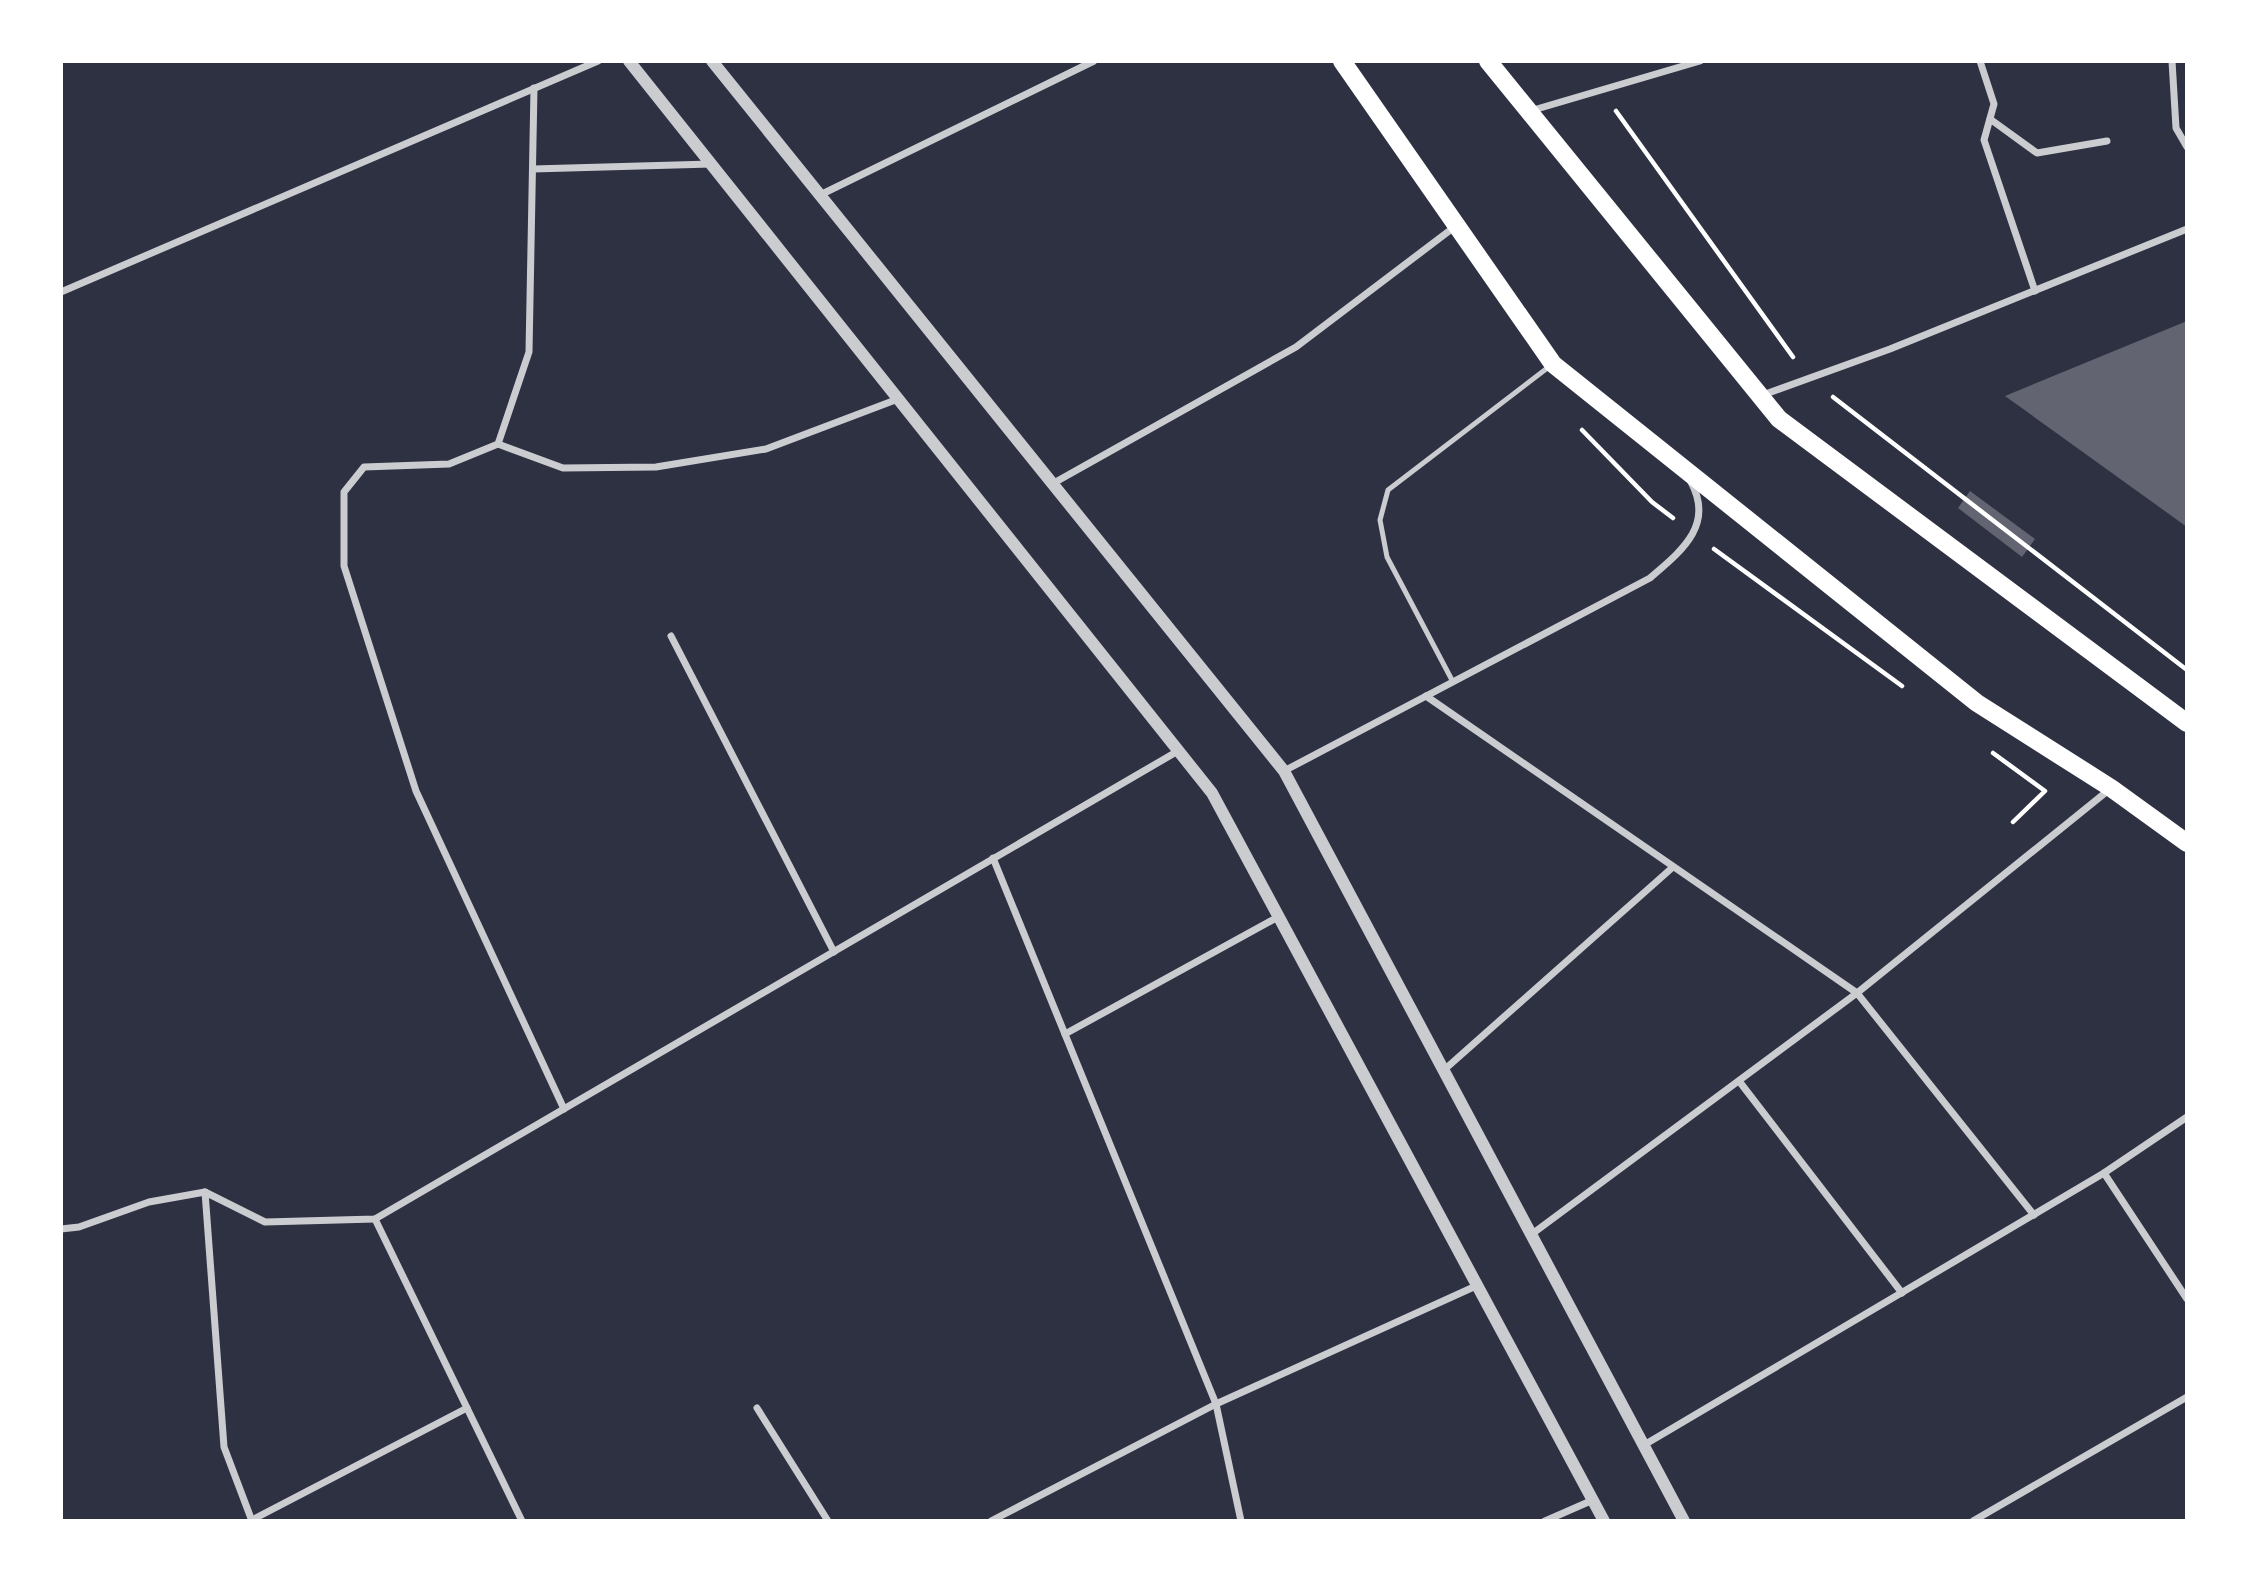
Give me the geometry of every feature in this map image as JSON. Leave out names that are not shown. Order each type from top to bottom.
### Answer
[{"type":"main road","points":[[1342,61],[1553,364],[1977,703],[2111,788],[2187,843]]},
{"type":"main road","points":[[1488,61],[1779,419],[2187,723]]},
{"type":"street","points":[[61,292],[598,61]]},
{"type":"street","points":[[629,61],[1212,793],[1604,1521]]},
{"type":"street","points":[[712,61],[818,196],[1284,771],[1684,1521]]},
{"type":"street","points":[[818,196],[1094,61]]},
{"type":"street","points":[[1529,112],[1700,61]]},
{"type":"street","points":[[1980,61],[1994,104],[1984,140],[2035,290]]},
{"type":"street","points":[[2172,61],[2176,128],[2187,147]]},
{"type":"street","points":[[498,444],[529,352],[534,89]]},
{"type":"street","points":[[1990,119],[2037,153],[2107,141]]},
{"type":"street","points":[[533,169],[710,164]]},
{"type":"street","points":[[1051,484],[1296,347],[1457,225]]},
{"type":"street","points":[[1760,396],[2187,229]]},
{"type":"street","points":[[564,1109],[416,791],[344,566],[344,492],[364,467],[449,464],[498,444],[563,468],[656,467],[766,449],[898,399]]},
{"type":"street","points":[[1284,771],[1650,578],[1687,546],[1698,521],[1698,495],[1684,469]]},
{"type":"street","points":[[671,636],[834,952]]},
{"type":"street","points":[[1426,696],[1857,993],[2034,1215]]},
{"type":"street","points":[[61,1229],[79,1227],[149,1202],[205,1192],[265,1222],[375,1219],[1178,751]]},
{"type":"street","points":[[1532,1234],[1857,993],[2111,788]]},
{"type":"street","points":[[993,858],[1216,1404],[1241,1521]]},
{"type":"street","points":[[1444,1070],[1673,867]]},
{"type":"street","points":[[1065,1034],[1278,916]]},
{"type":"street","points":[[1739,1081],[1902,1293]]},
{"type":"street","points":[[1644,1445],[2104,1173],[2187,1117]]},
{"type":"street","points":[[2104,1173],[2187,1299]]},
{"type":"street","points":[[205,1192],[224,1447],[251,1521],[467,1408]]},
{"type":"street","points":[[375,1219],[522,1521]]},
{"type":"street","points":[[991,1521],[1216,1404],[1476,1286]]},
{"type":"street","points":[[1973,1521],[1984,1518],[2187,1398]]},
{"type":"street","points":[[757,1408],[828,1521]]},
{"type":"street","points":[[1545,1521],[1593,1500]]},
{"type":"lane","points":[[1453,682],[1387,556],[1380,520],[1388,490],[1553,364]]},
{"type":"path","points":[[1601,91],[1808,378],[2187,670]]},
{"type":"path","points":[[1577,424],[1652,502],[1913,694]]},
{"type":"path","points":[[1990,751],[2045,791],[2013,822]]},
{"type":"building","points":[[2187,321],[2187,527],[2005,396]]},
{"type":"building","points":[[1970,491],[2035,539],[2022,557],[1958,508]]}]
